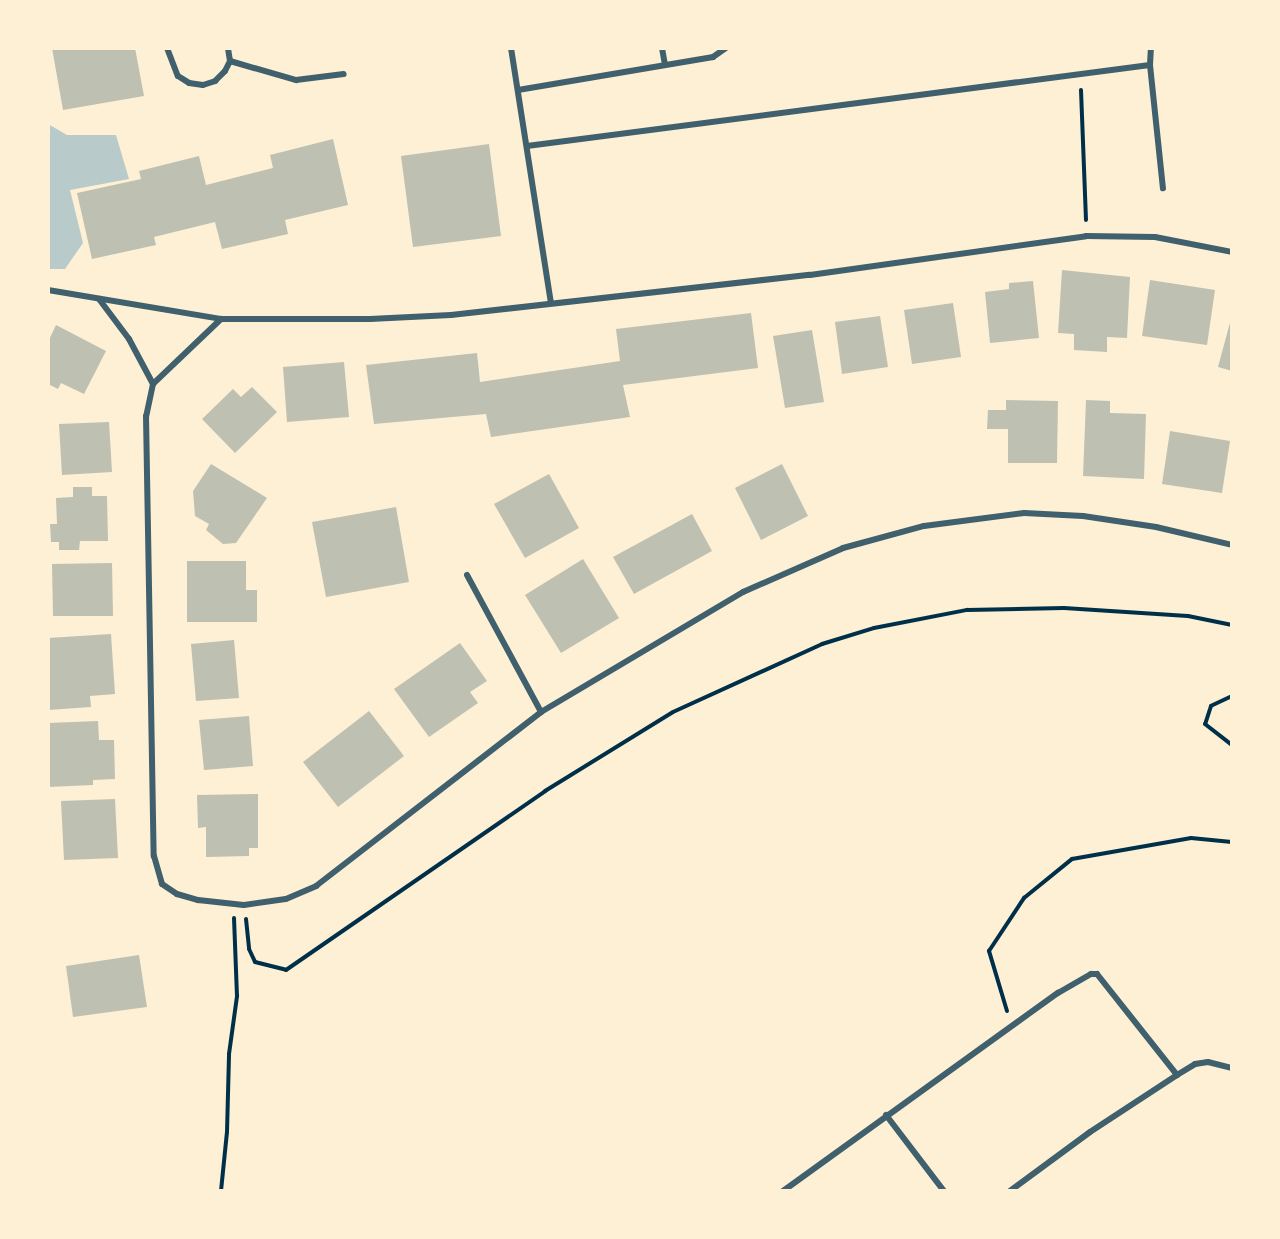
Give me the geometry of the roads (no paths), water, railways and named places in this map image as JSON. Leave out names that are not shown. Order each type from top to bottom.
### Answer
[{"type":"street","points":[[166,48],[173,70],[189,83],[215,81],[230,61],[228,48]]},
{"type":"street","points":[[512,48],[551,303]]},
{"type":"street","points":[[662,48],[665,65]]},
{"type":"street","points":[[518,90],[713,57],[726,48]]},
{"type":"street","points":[[1151,48],[1150,65],[1163,188]]},
{"type":"street","points":[[230,61],[296,80],[344,74]]},
{"type":"street","points":[[527,146],[1150,65]]},
{"type":"street","points":[[48,290],[222,319],[370,320],[451,315],[810,275],[1086,236],[1155,237],[1232,252]]},
{"type":"street","points":[[99,299],[129,339],[153,384]]},
{"type":"street","points":[[222,319],[153,384],[146,416],[154,856],[157,877],[168,889],[198,900],[234,906],[244,905],[285,899],[316,886],[542,712],[743,592],[819,557],[887,534],[963,519],[1024,513],[1135,524],[1232,545]]},
{"type":"street","points":[[467,575],[542,712]]},
{"type":"street","points":[[783,1191],[886,1115],[1082,977],[1097,974],[1177,1075]]},
{"type":"street","points":[[1010,1191],[1090,1132],[1195,1064],[1224,1064],[1232,1068]]},
{"type":"street","points":[[886,1115],[944,1191]]}]
